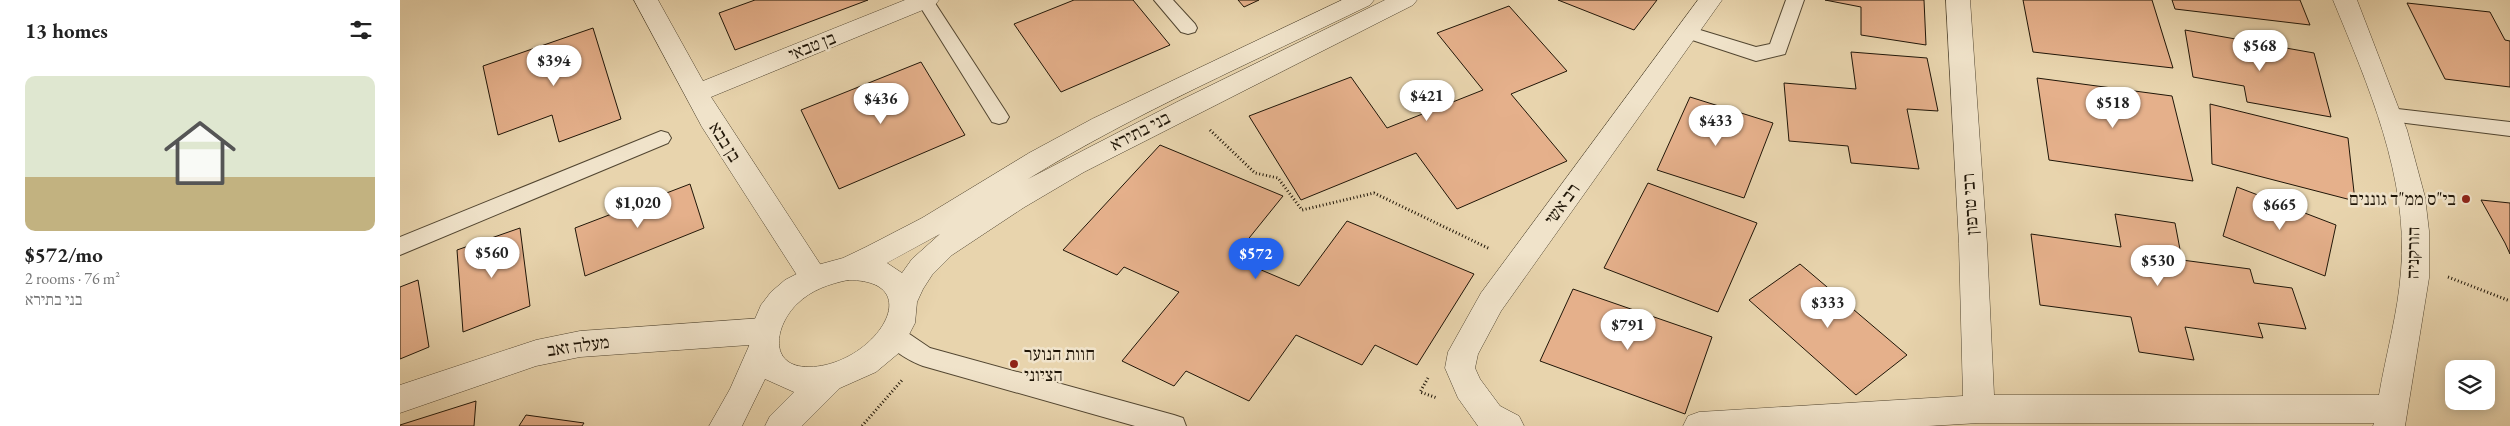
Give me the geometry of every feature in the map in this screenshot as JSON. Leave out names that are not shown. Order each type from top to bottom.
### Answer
[{"type":"street","name":"בן בבא","points":[[646,0],[711,120],[814,278]]},
{"type":"street","name":"בני בתירא","points":[[848,268],[895,247],[1067,144],[1165,94],[1362,0]]},
{"type":"street","name":"בני בתירא","points":[[904,299],[911,283],[922,267],[942,247],[1013,200],[1075,165],[1177,112],[1405,0]]},
{"type":"street","name":"רב אשי","points":[[1498,421],[1468,388],[1460,368],[1463,352],[1491,302],[1710,0]]},
{"type":"street","name":"רבי טרפון","points":[[1958,0],[1973,244],[1980,409]]},
{"type":"street","name":"הורקניה","points":[[2345,0],[2373,67],[2410,186],[2416,240],[2416,268],[2390,417]]},
{"type":"street","name":"בן טבאי","points":[[698,93],[926,1]]},
{"type":"street","points":[[725,426],[742,397],[770,315],[782,300],[796,288],[814,278],[848,268],[864,268],[883,273],[897,284],[904,299],[903,317],[894,336],[883,350],[849,372],[829,378],[806,380],[785,376],[770,365],[763,340]]},
{"type":"street","name":"מעלה זאב","points":[[400,399],[536,353],[580,344],[763,340]]},
{"type":"street","points":[[781,426],[829,378]]},
{"type":"street","points":[[1698,426],[1980,409],[2390,417]]},
{"type":"lane","points":[[1163,0],[1188,28]]},
{"type":"lane","points":[[1687,32],[1756,54],[1778,49],[1795,0]]},
{"type":"lane","points":[[926,1],[999,117]]},
{"type":"lane","points":[[2389,116],[2510,130]]},
{"type":"lane","points":[[400,246],[662,138]]},
{"type":"lane","points":[[894,336],[923,356],[1174,426]]},
{"type":"path","points":[[1219,139],[1255,173],[1278,178],[1302,210],[1374,193],[1396,204]]},
{"type":"path","points":[[2416,268],[2463,281],[2510,301]]},
{"type":"path","points":[[862,426],[923,356]]},
{"type":"building","points":[[755,0],[868,0],[735,50],[719,13]]},
{"type":"building","points":[[1074,0],[1133,0],[1170,45],[1061,92],[1014,24]]},
{"type":"building","points":[[1238,0],[1259,0],[1244,7]]},
{"type":"building","points":[[1558,0],[1657,0],[1634,30]]},
{"type":"building","points":[[1825,0],[1924,0],[1926,45],[1861,35],[1861,7]]},
{"type":"building","points":[[2023,0],[2152,0],[2173,68],[2033,52]]},
{"type":"building","points":[[2172,0],[2300,0],[2310,25],[2175,9]]},
{"type":"building","points":[[2407,3],[2490,12],[2505,40],[2510,41],[2510,87],[2445,79]]},
{"type":"building","points":[[1509,6],[1567,71],[1511,94],[1567,161],[1457,209],[1416,153],[1301,200],[1249,116],[1351,77],[1387,128],[1483,90],[1437,33]]},
{"type":"building","points":[[593,28],[621,119],[559,142],[552,115],[498,135],[483,66]]},
{"type":"building","points":[[2185,30],[2314,53],[2331,117],[2247,102],[2244,86],[2193,77]]},
{"type":"building","points":[[1851,52],[1927,58],[1938,111],[1907,109],[1919,169],[1851,163],[1848,146],[1789,141],[1784,83],[1856,89]]},
{"type":"building","points":[[921,62],[965,135],[839,189],[801,110]]},
{"type":"building","points":[[2037,78],[2172,96],[2193,181],[2049,160]]},
{"type":"building","points":[[1690,97],[1773,123],[1744,198],[1657,170]]},
{"type":"building","points":[[2210,104],[2348,138],[2355,201],[2212,164]]},
{"type":"building","points":[[1160,145],[1283,196],[1233,258],[1299,286],[1347,221],[1474,274],[1417,365],[1375,345],[1362,365],[1296,335],[1249,401],[1186,371],[1174,386],[1122,361],[1179,292],[1124,267],[1117,275],[1063,250]]},
{"type":"building","points":[[1648,183],[1757,223],[1718,312],[1604,268]]},
{"type":"building","points":[[690,184],[704,228],[585,276],[575,228]]},
{"type":"building","points":[[2237,187],[2336,225],[2325,276],[2223,236]]},
{"type":"building","points":[[2481,200],[2510,203],[2510,254],[2505,243]]},
{"type":"building","points":[[2115,214],[2175,223],[2182,260],[2250,269],[2254,283],[2292,288],[2306,329],[2258,323],[2263,338],[2185,327],[2194,360],[2139,352],[2131,317],[2040,305],[2031,234],[2121,247]]},
{"type":"building","points":[[520,228],[530,306],[463,332],[457,250]]},
{"type":"building","points":[[1800,264],[1907,355],[1856,395],[1749,300]]},
{"type":"building","points":[[418,280],[429,347],[400,359],[400,287]]},
{"type":"building","points":[[1573,289],[1712,337],[1685,414],[1540,361]]},
{"type":"building","points":[[476,401],[474,426],[400,426],[400,425]]},
{"type":"building","points":[[526,415],[584,423],[582,426],[519,426]]},
{"type":"place","name":"בי\"ס ממ\"ד גוננים","points":[[2466,199]]},
{"type":"place","name":"חוות הנוער הציוני","points":[[1014,364]]}]
